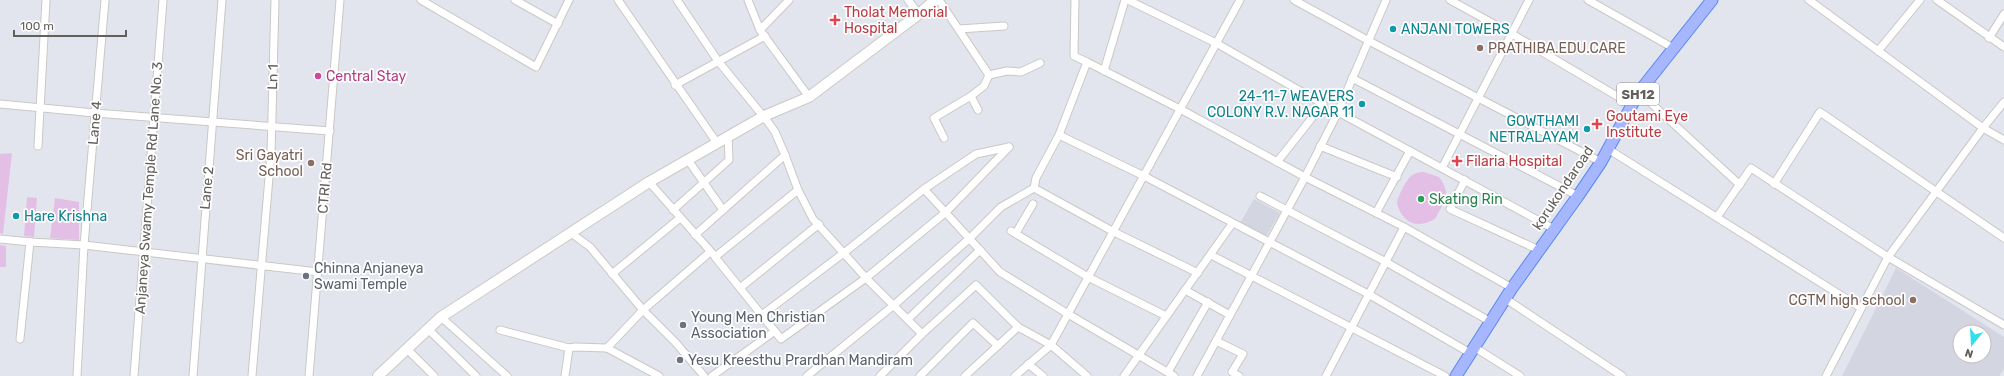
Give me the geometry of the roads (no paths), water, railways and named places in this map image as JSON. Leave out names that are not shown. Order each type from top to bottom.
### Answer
[{"type":"main road","name":"korukondaroad","points":[[1456,376],[1512,288],[1601,162],[1639,92],[1675,49],[1712,0]]},
{"type":"street","points":[[38,146],[46,0]]},
{"type":"street","name":"Lane 4","points":[[77,376],[84,245],[105,0]]},
{"type":"street","name":"Anjaneya Swamy Temple Rd Lane No. 3","points":[[134,376],[164,0]]},
{"type":"street","name":"Lane 2","points":[[193,376],[222,0]]},
{"type":"street","name":"Ln 1","points":[[252,376],[260,265],[271,154],[275,0]]},
{"type":"street","name":"CTRI Rd","points":[[309,376],[340,0]]},
{"type":"street","points":[[421,0],[536,67],[569,0]]},
{"type":"street","points":[[516,0],[558,24]]},
{"type":"street","points":[[618,0],[675,85],[717,143]]},
{"type":"street","points":[[677,0],[718,61],[776,132],[798,190],[814,219],[845,252],[866,278],[922,334]]},
{"type":"street","points":[[748,0],[760,30],[809,97]]},
{"type":"street","points":[[760,30],[789,0]]},
{"type":"street","points":[[908,0],[919,14]]},
{"type":"street","points":[[382,375],[441,317],[649,182],[764,116],[809,97],[919,14],[935,0]]},
{"type":"street","points":[[939,0],[989,75]]},
{"type":"street","points":[[1075,0],[1074,56],[1180,109],[1305,178],[1404,227],[1512,288]]},
{"type":"street","points":[[1104,71],[1127,0],[1216,43],[1323,104],[1277,162]]},
{"type":"street","points":[[1015,376],[1051,346],[1240,0]]},
{"type":"street","points":[[1294,0],[1369,41],[1601,162]]},
{"type":"street","points":[[1197,376],[1305,178],[1338,112],[1386,0]]},
{"type":"street","points":[[1450,0],[1512,34],[1632,104]]},
{"type":"street","points":[[1442,168],[1529,0]]},
{"type":"street","points":[[1588,0],[1675,49]]},
{"type":"street","points":[[1809,0],[1983,128],[2004,140]]},
{"type":"street","points":[[1878,51],[1920,0]]},
{"type":"street","points":[[1937,0],[1989,38],[2004,47]]},
{"type":"street","points":[[1989,38],[2004,14]]},
{"type":"street","points":[[959,29],[1004,26]]},
{"type":"street","points":[[675,85],[765,36]]},
{"type":"street","points":[[807,376],[894,305],[970,238],[1001,207],[1034,188],[1036,178],[1059,136],[1087,62]]},
{"type":"street","points":[[989,75],[1007,71],[1021,72],[1040,63]]},
{"type":"street","points":[[944,138],[934,118],[971,96],[984,86],[989,75]]},
{"type":"street","points":[[1352,78],[1578,196]]},
{"type":"street","points":[[1639,92],[1740,185]]},
{"type":"street","points":[[971,96],[978,110]]},
{"type":"street","points":[[1826,376],[1888,257],[1935,192],[2004,102]]},
{"type":"street","points":[[0,104],[154,118],[212,121],[271,128],[330,131]]},
{"type":"street","points":[[1338,112],[1554,228]]},
{"type":"street","points":[[1774,184],[1820,112],[2004,238]]},
{"type":"street","points":[[673,210],[729,160],[728,136]]},
{"type":"street","points":[[1059,136],[1144,176],[1232,224],[1370,294],[1520,376]]},
{"type":"street","points":[[1320,146],[1397,177]]},
{"type":"street","points":[[649,182],[713,255],[781,339],[866,278],[946,212],[1009,147],[976,154],[924,189],[845,252],[762,315]]},
{"type":"street","points":[[1608,149],[1862,308]]},
{"type":"street","points":[[1376,213],[1410,151]]},
{"type":"street","points":[[695,235],[785,155]]},
{"type":"street","points":[[688,160],[723,210]]},
{"type":"street","points":[[1717,217],[1751,168],[1888,257],[2004,325]]},
{"type":"street","points":[[1465,180],[1450,209],[1539,250]]},
{"type":"street","points":[[1034,188],[1114,232],[1198,273]]},
{"type":"street","points":[[924,189],[1000,272],[1068,314],[1171,374],[1208,302]]},
{"type":"street","points":[[607,348],[643,310],[798,190]]},
{"type":"street","points":[[1260,196],[1288,209],[1386,262],[1491,322]]},
{"type":"street","points":[[1034,204],[1013,232],[1088,277],[1166,316]]},
{"type":"street","points":[[612,274],[680,218]]},
{"type":"street","points":[[740,288],[819,224]]},
{"type":"street","points":[[1124,376],[1232,224]]},
{"type":"street","points":[[1326,376],[1353,328],[1404,227]]},
{"type":"street","points":[[571,233],[590,247],[643,310],[676,343],[704,376]]},
{"type":"street","points":[[0,239],[84,245],[318,272]]},
{"type":"street","points":[[20,339],[31,242]]},
{"type":"street","points":[[908,319],[980,250]]},
{"type":"street","points":[[1210,255],[1445,376]]},
{"type":"street","points":[[880,376],[922,334],[976,285],[1018,327],[1051,346],[1087,376]]},
{"type":"street","points":[[1185,290],[1230,315]]},
{"type":"street","points":[[1506,299],[1622,376]]},
{"type":"street","points":[[441,317],[507,376]]},
{"type":"street","points":[[920,376],[973,323],[998,346]]},
{"type":"street","points":[[965,376],[1018,327]]},
{"type":"street","points":[[428,329],[476,376]]},
{"type":"street","points":[[500,330],[569,348],[607,348],[659,376]]},
{"type":"street","points":[[712,376],[775,331]]},
{"type":"street","points":[[1216,341],[1243,354],[1232,372],[1239,376]]},
{"type":"street","points":[[565,376],[569,348]]},
{"type":"street","points":[[407,349],[434,376]]},
{"type":"street","points":[[1028,364],[1043,376]]},
{"type":"place","name":"Tholat Memorial Hospital","points":[[835,20]]},
{"type":"place","name":"ANJANI TOWERS","points":[[1393,29]]},
{"type":"place","name":"PRATHIBA.EDU.CARE","points":[[1480,48]]},
{"type":"place","name":"Central Stay","points":[[318,76]]},
{"type":"place","name":"24-11-7 WEAVERS COLONY R.V. NAGAR 11","points":[[1362,104]]},
{"type":"place","name":"Goutami Eye Institute","points":[[1597,124]]},
{"type":"place","name":"GOWTHAMI NETRALAYAM","points":[[1587,129]]},
{"type":"place","name":"Filaria Hospital","points":[[1457,161]]},
{"type":"place","name":"Sri Gayatri School","points":[[311,163]]},
{"type":"place","name":"Skating Rin","points":[[1421,199]]},
{"type":"place","name":"Hare Krishna","points":[[16,216]]},
{"type":"place","name":"Chinna Anjaneya Swami Temple","points":[[306,276]]},
{"type":"place","name":"CGTM high school","points":[[1913,300]]},
{"type":"place","name":"Young Men Christian Association","points":[[683,325]]},
{"type":"place","name":"Yesu Kreesthu Prardhan Mandiram","points":[[680,360]]}]
